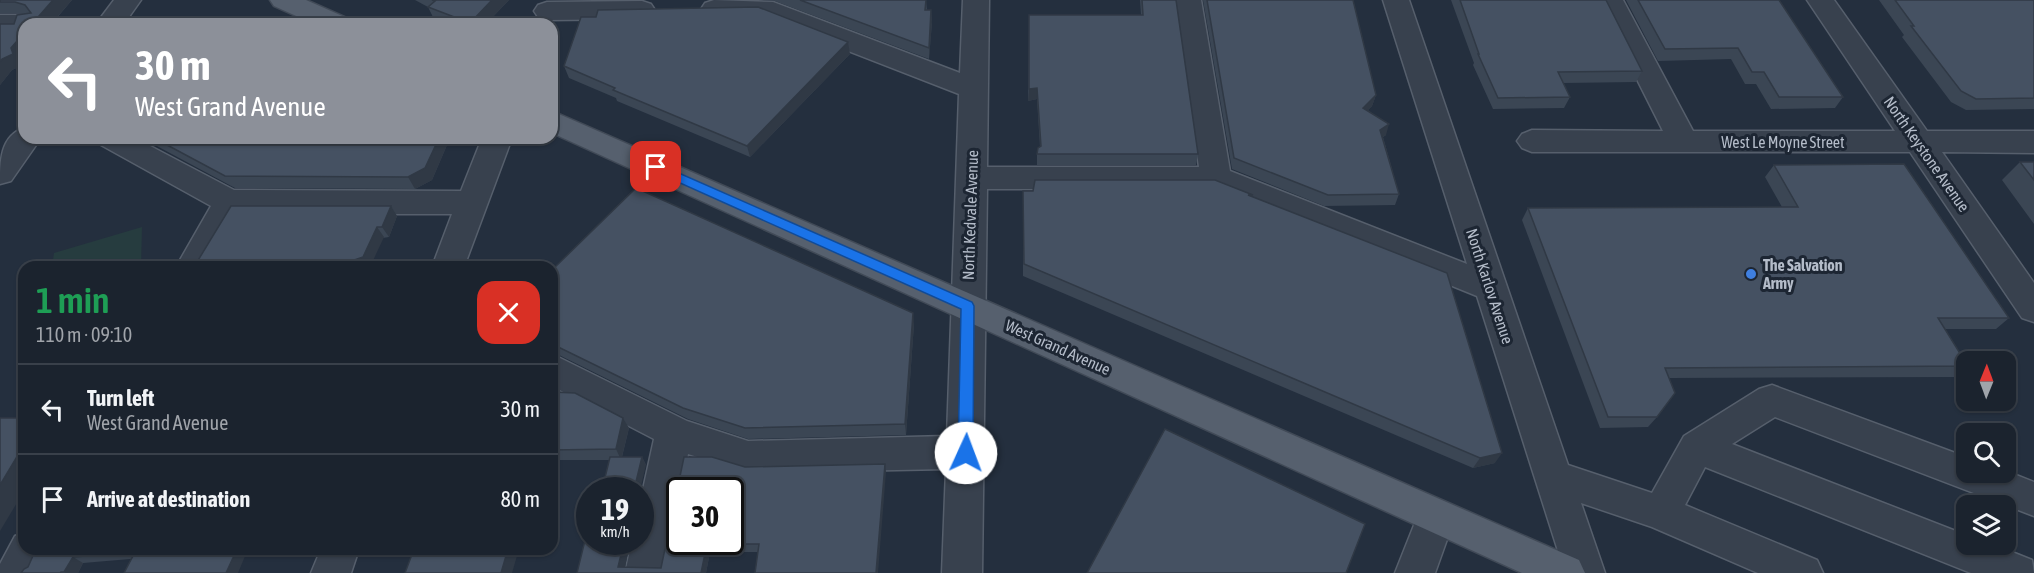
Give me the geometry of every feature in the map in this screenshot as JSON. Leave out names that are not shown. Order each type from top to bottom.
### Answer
[{"type":"main road","points":[[283,0],[324,18]]},
{"type":"main road","name":"West Grand Avenue","points":[[558,124],[1565,573]]},
{"type":"street","points":[[114,18],[128,0]]},
{"type":"street","name":"North Kedvale Avenue","points":[[962,573],[976,0]]},
{"type":"street","points":[[1188,0],[1216,178]]},
{"type":"street","name":"North Karlov Avenue","points":[[1395,0],[1585,573]]},
{"type":"street","points":[[1610,0],[1684,142]]},
{"type":"street","name":"North Keystone Avenue","points":[[1820,0],[2034,309]]},
{"type":"street","points":[[546,12],[765,4],[974,89]]},
{"type":"street","points":[[0,24],[18,24]]},
{"type":"street","name":"West Le Moyne Street","points":[[1532,141],[2034,142]]},
{"type":"street","points":[[0,173],[22,144]]},
{"type":"street","points":[[122,144],[229,202],[472,203]]},
{"type":"street","points":[[450,261],[495,144]]},
{"type":"street","points":[[971,178],[1216,178],[1490,287]]},
{"type":"street","points":[[195,261],[229,202]]},
{"type":"street","points":[[558,372],[674,432],[712,447],[748,457],[966,453]]},
{"type":"street","points":[[1661,513],[1697,447],[1772,400],[2034,499]]},
{"type":"street","points":[[645,573],[674,432]]},
{"type":"street","points":[[1697,447],[2018,573]]},
{"type":"street","points":[[1552,476],[1661,513],[1803,573]]},
{"type":"street","points":[[1415,573],[1436,517]]},
{"type":"street","points":[[16,573],[26,555]]},
{"type":"street","points":[[331,573],[338,555]]},
{"type":"green space","points":[[142,227],[141,261],[53,261],[54,253]]},
{"type":"building","points":[[0,0],[53,0],[37,18],[18,18],[18,40],[11,48],[13,54],[0,62],[0,24],[14,24],[17,15],[31,13],[25,5],[0,2]]},
{"type":"building","points":[[432,0],[492,0],[475,18],[457,18],[428,7],[435,1]]},
{"type":"building","points":[[800,0],[926,0],[925,10],[931,10],[929,48]]},
{"type":"building","points":[[1142,0],[1176,0],[1198,154],[1037,154],[1041,146],[1037,88],[1029,89],[1029,15],[1143,15]]},
{"type":"building","points":[[1207,0],[1353,0],[1376,95],[1363,108],[1389,124],[1380,130],[1399,194],[1328,195],[1234,158]]},
{"type":"building","points":[[1460,0],[1606,0],[1642,71],[1558,72],[1570,97],[1498,98],[1478,54]]},
{"type":"building","points":[[1638,0],[1779,0],[1843,97],[1779,97],[1764,72],[1752,72],[1738,48],[1665,49]]},
{"type":"building","points":[[1895,0],[2034,0],[2034,98],[1976,99],[1961,91],[1911,26],[1914,26]]},
{"type":"building","points":[[758,7],[848,42],[747,146],[613,90],[615,88],[564,66],[581,17],[596,17],[598,10]]},
{"type":"building","points":[[165,144],[436,144],[425,168],[408,177],[225,176]]},
{"type":"building","points":[[2020,162],[2034,162],[2034,180]]},
{"type":"building","name":"The Salvation Army","points":[[1904,164],[2009,318],[1938,318],[1959,351],[1956,351],[1956,366],[1665,368],[1675,393],[1657,417],[1608,417],[1528,208],[1798,207],[1774,165]]},
{"type":"building","points":[[1035,180],[1215,180],[1447,273],[1502,453],[1480,458],[1024,264],[1023,191],[1033,191]]},
{"type":"building","points":[[636,188],[913,313],[905,424],[745,428],[683,408],[558,347],[558,264]]},
{"type":"building","points":[[231,206],[391,206],[382,227],[377,227],[363,257],[354,261],[198,261]]},
{"type":"building","points":[[558,392],[575,393],[623,418],[616,449],[558,450]]},
{"type":"building","points":[[0,418],[18,418],[18,455],[0,485]]},
{"type":"building","points":[[1165,429],[1365,524],[1346,573],[1087,573]]},
{"type":"building","points":[[610,457],[642,457],[637,477],[605,477]]},
{"type":"building","points":[[684,457],[712,457],[745,467],[885,464],[876,573],[755,573],[759,544],[744,544],[744,477],[680,477]]},
{"type":"building","points":[[666,544],[666,555],[705,555],[701,573],[577,573],[581,555],[621,555],[618,567],[661,568]]},
{"type":"building","points":[[33,555],[98,555],[73,557],[64,572],[60,573],[21,573],[28,567]]},
{"type":"building","points":[[133,555],[234,555],[226,573],[124,573]]},
{"type":"building","points":[[412,555],[506,555],[501,573],[405,573]]},
{"type":"place","name":"The Salvation Army","points":[[1751,274]]},
{"type":"route","points":[[656,167],[968,306],[966,453]]}]
